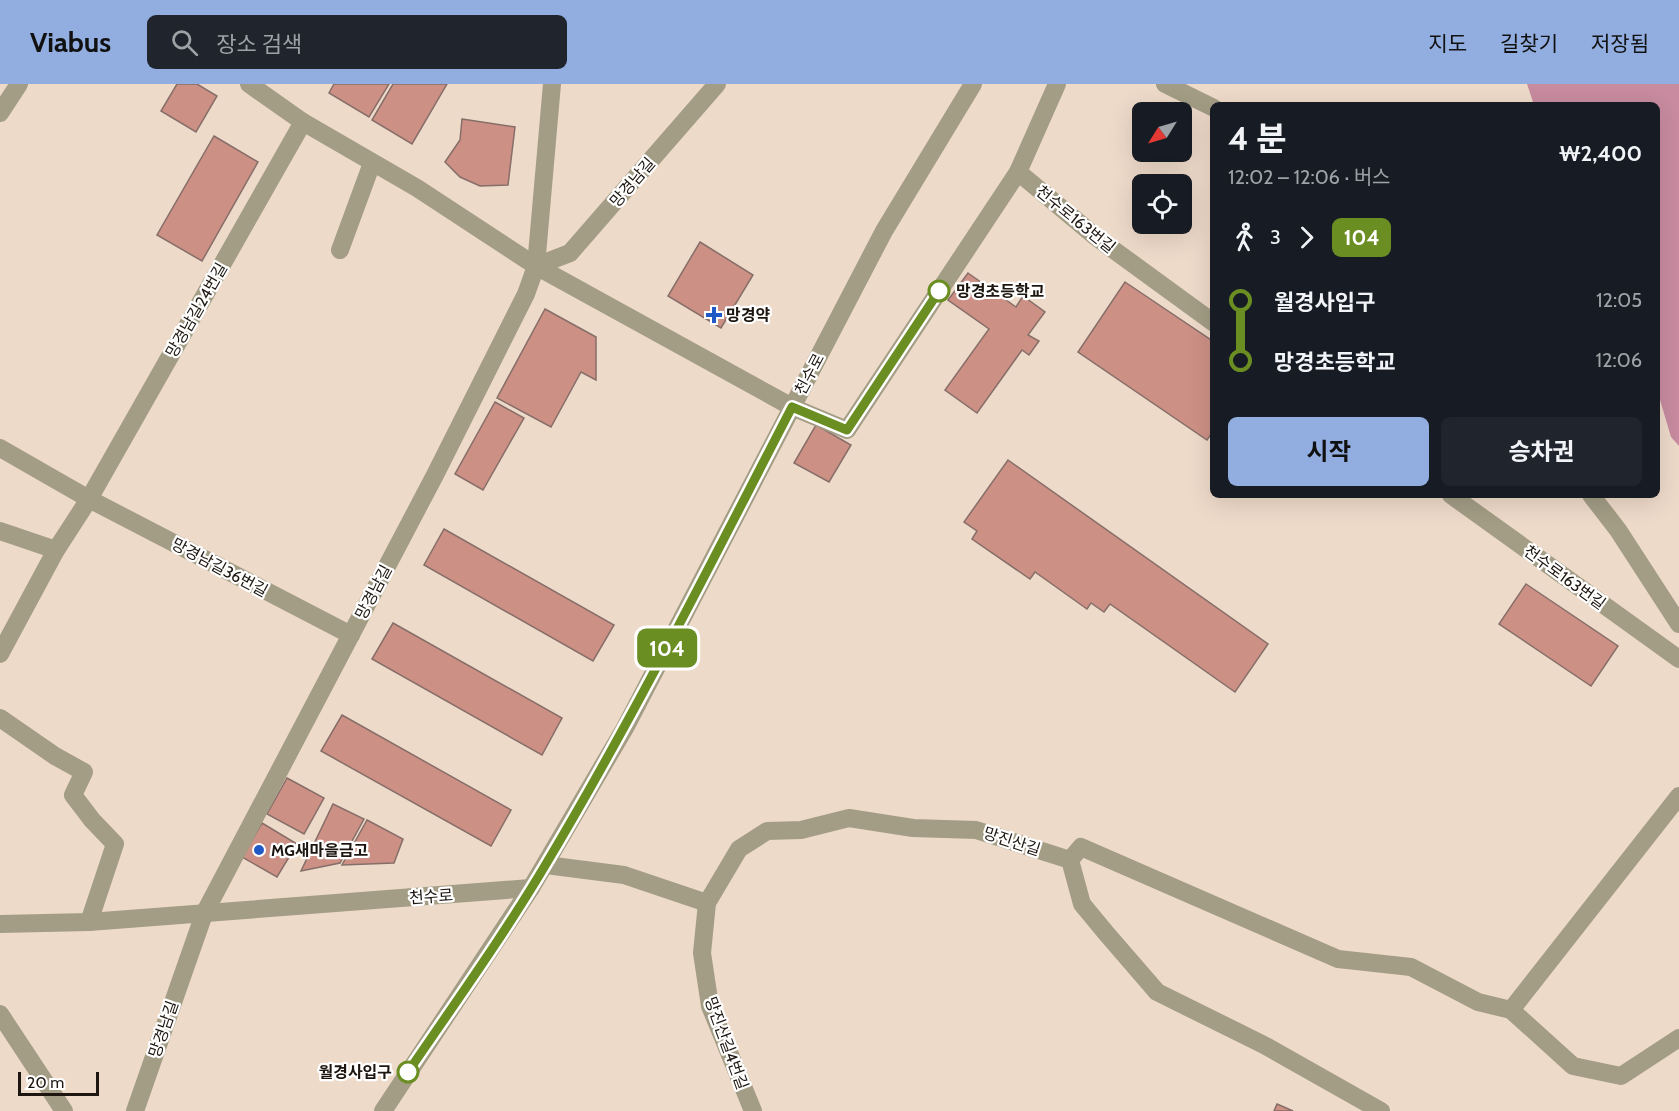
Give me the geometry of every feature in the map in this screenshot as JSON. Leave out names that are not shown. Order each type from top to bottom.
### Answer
[{"type":"street","points":[[0,113],[18,84]]},
{"type":"street","points":[[249,84],[303,122],[417,188],[536,267],[792,407],[847,430],[1018,172],[1057,84]]},
{"type":"street","name":"망경남길","points":[[135,1111],[204,914],[435,475],[526,294],[536,267],[552,84]]},
{"type":"street","name":"망경남길","points":[[536,267],[570,253],[717,84]]},
{"type":"street","name":"천수로","points":[[383,1111],[546,865],[625,728],[884,231],[973,84]]},
{"type":"street","points":[[1165,84],[1210,106]]},
{"type":"street","name":"망경남길24번길","points":[[90,499],[303,122]]},
{"type":"street","points":[[340,250],[372,163]]},
{"type":"street","name":"천수로163번길","points":[[1018,172],[1096,237],[1210,320]]},
{"type":"street","name":"망경남길36번길","points":[[0,448],[90,499],[351,635]]},
{"type":"street","name":"천수로163번길","points":[[1455,498],[1679,659]]},
{"type":"street","points":[[1593,498],[1618,530],[1679,624]]},
{"type":"street","points":[[0,654],[56,550],[90,499]]},
{"type":"street","points":[[0,531],[56,550]]},
{"type":"street","points":[[0,718],[55,756],[84,772],[73,795],[92,820],[115,844],[88,922]]},
{"type":"street","points":[[1512,1010],[1679,796]]},
{"type":"street","name":"망진산길","points":[[707,903],[739,849],[767,831],[801,830],[849,818],[913,828],[976,830],[1070,860]]},
{"type":"street","points":[[1381,1111],[1263,1045],[1157,992],[1082,904],[1070,860],[1081,847],[1338,959],[1411,968],[1478,1002],[1512,1010],[1573,1066],[1621,1076],[1679,1038]]},
{"type":"street","points":[[546,865],[624,875],[707,903]]},
{"type":"street","name":"천수로","points":[[204,914],[531,888]]},
{"type":"street","name":"망진산길4번길","points":[[707,903],[702,953],[710,1006],[753,1111]]},
{"type":"street","points":[[0,924],[88,922],[204,914]]},
{"type":"street","points":[[0,1014],[64,1111]]},
{"type":"shaded area","points":[[1527,84],[1679,84],[1679,446],[1671,437],[1660,400],[1660,102],[1533,102]]},
{"type":"building","points":[[177,84],[197,84],[217,96],[196,132],[161,111]]},
{"type":"building","points":[[334,84],[389,84],[369,117],[329,93]]},
{"type":"building","points":[[393,84],[447,84],[412,144],[372,120]]},
{"type":"building","points":[[462,119],[515,127],[508,185],[480,186],[460,177],[445,162],[460,140]]},
{"type":"building","points":[[214,136],[258,162],[202,261],[157,235]]},
{"type":"building","points":[[700,242],[753,275],[721,328],[668,296]]},
{"type":"building","points":[[968,273],[1016,307],[1023,296],[1045,312],[1028,335],[1039,341],[1029,355],[1022,350],[977,413],[945,390],[989,329],[948,300]]},
{"type":"building","points":[[1125,282],[1210,339],[1210,436],[1207,440],[1078,352]]},
{"type":"building","points":[[545,309],[596,337],[596,380],[581,372],[551,427],[497,398]]},
{"type":"building","points":[[495,402],[524,418],[483,490],[455,474]]},
{"type":"building","points":[[816,425],[851,445],[829,482],[794,463]]},
{"type":"building","points":[[1008,460],[1268,644],[1235,692],[1110,604],[1104,612],[1091,603],[1087,609],[1035,572],[1030,579],[972,539],[977,531],[964,522]]},
{"type":"building","points":[[444,529],[614,625],[593,661],[424,565]]},
{"type":"building","points":[[1526,584],[1618,646],[1591,686],[1499,624]]},
{"type":"building","points":[[393,623],[562,718],[542,755],[372,659]]},
{"type":"building","points":[[342,715],[511,810],[491,846],[321,751]]},
{"type":"building","points":[[287,778],[324,798],[304,834],[267,814]]},
{"type":"building","points":[[333,804],[364,819],[340,863],[301,871]]},
{"type":"building","points":[[367,820],[403,839],[394,863],[342,865]]},
{"type":"building","points":[[262,823],[297,844],[277,877],[242,857]]},
{"type":"building","points":[[1277,1104],[1293,1111],[1274,1111]]},
{"type":"bus line","name":"104","points":[[408,1072],[531,888],[625,728],[792,407],[847,430],[939,291]]},
{"type":"place","name":"망경초등학교","points":[[939,291]]},
{"type":"place","name":"망경약","points":[[714,315]]},
{"type":"place","name":"MG새마을금고","points":[[259,850]]},
{"type":"place","name":"월경사입구","points":[[408,1072]]}]
